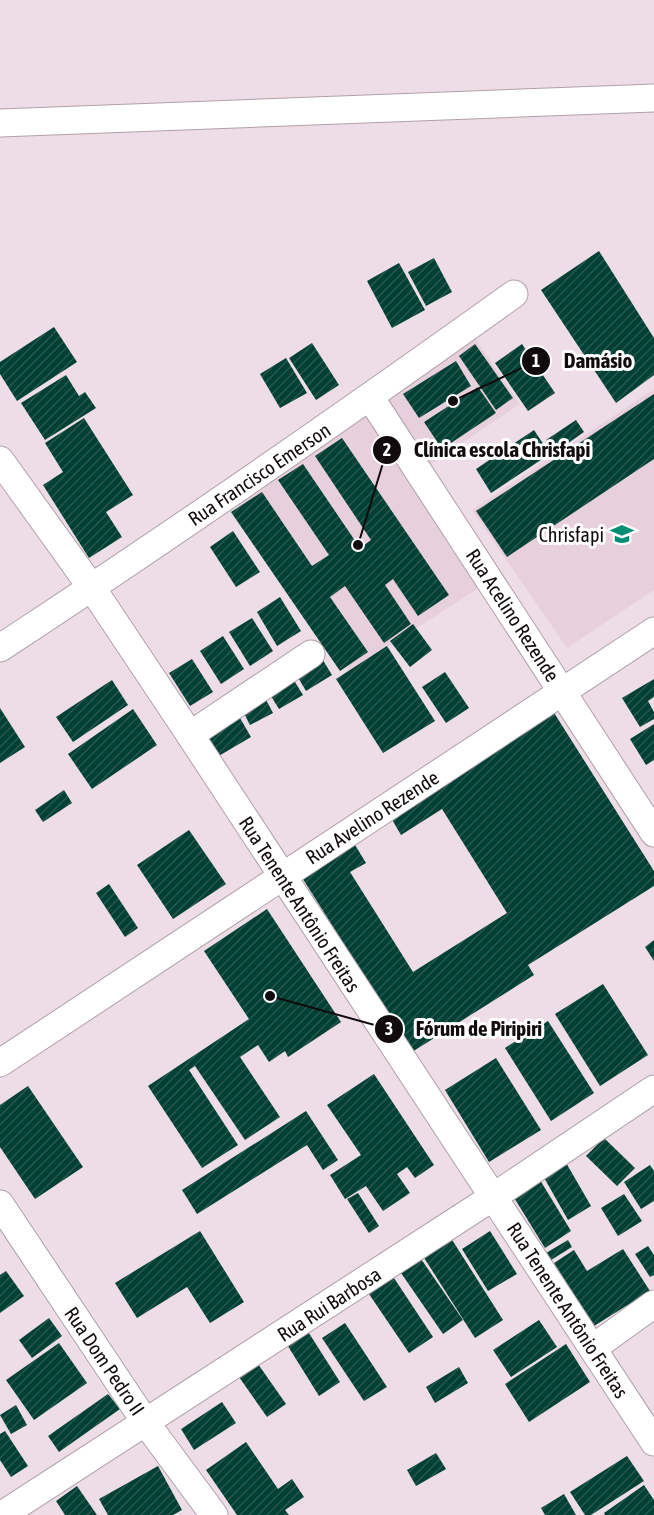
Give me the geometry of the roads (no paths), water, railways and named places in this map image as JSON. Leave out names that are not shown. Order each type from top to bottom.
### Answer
[{"type":"street","points":[[0,123],[654,98]]},
{"type":"street","name":"Rua Francisco Emerson","points":[[0,648],[92,588],[370,397],[514,294]]},
{"type":"street","name":"Rua Acelino Rezende","points":[[370,397],[654,833]]},
{"type":"street","name":"Rua Tenente Antônio Freitas","points":[[0,460],[92,588],[190,735],[654,1442]]},
{"type":"street","name":"Rua Avelino Rezende","points":[[0,1063],[281,876],[564,693],[654,631]]},
{"type":"street","points":[[190,735],[311,654]]},
{"type":"street","name":"Rua Rui Barbosa","points":[[2,1515],[493,1197],[654,1089]]},
{"type":"street","name":"Rua Dom Pedro II","points":[[0,1204],[146,1423],[214,1515]]},
{"type":"street","points":[[593,1348],[654,1304]]},
{"type":"place","name":"Damásio","points":[[453,401]]},
{"type":"place","name":"Chrisfapi","points":[[622,534]]},
{"type":"place","name":"Clínica escola Chrisfapi","points":[[358,545]]},
{"type":"place","name":"Fórum de Piripiri","points":[[270,996]]}]
